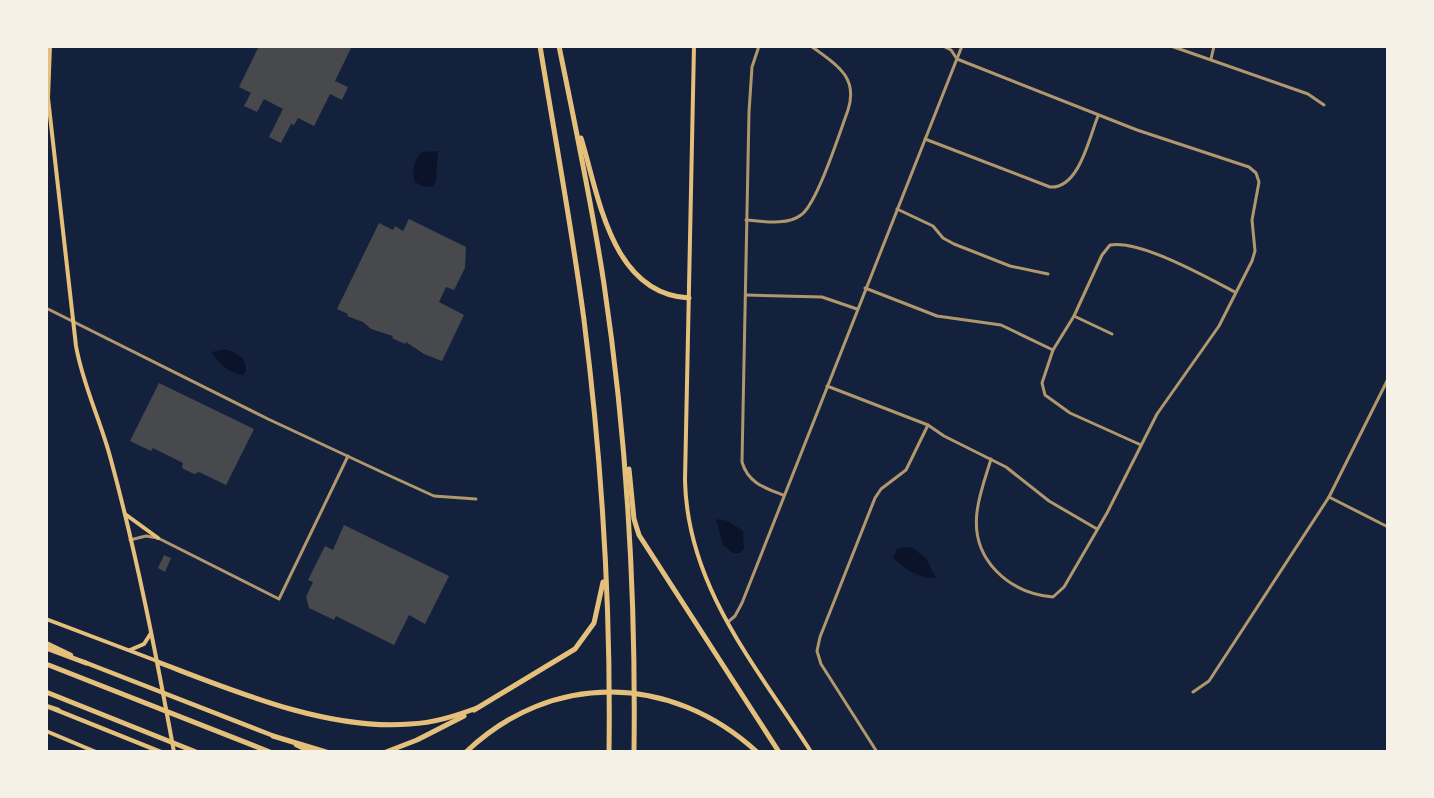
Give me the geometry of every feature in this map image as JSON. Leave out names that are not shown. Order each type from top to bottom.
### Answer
[{"type":"highway","points":[[540,46],[584,319],[597,439],[605,563],[609,752]]},
{"type":"highway","points":[[560,46],[604,283],[623,444],[633,605],[634,752]]},
{"type":"highway","points":[[573,114],[596,201],[614,241],[634,269],[653,288],[668,296],[689,298]]},
{"type":"highway","points":[[623,444],[639,535],[779,752]]},
{"type":"highway","points":[[387,752],[417,740],[477,708],[549,666],[579,644],[591,629],[599,610],[605,563]]},
{"type":"highway","points":[[46,643],[87,663]]},
{"type":"highway","points":[[46,648],[142,683],[311,752]]},
{"type":"highway","points":[[158,662],[272,703],[364,723],[423,723],[477,708]]},
{"type":"highway","points":[[46,664],[270,752]]},
{"type":"highway","points":[[46,692],[193,750]]},
{"type":"highway","points":[[466,752],[498,726],[526,710],[556,699],[590,693],[625,692],[654,696],[709,716],[757,752]]},
{"type":"highway","points":[[46,706],[158,750]]},
{"type":"highway","points":[[273,736],[326,752]]},
{"type":"main road","points":[[50,46],[48,98],[73,322],[84,382],[108,450],[152,632],[174,752]]},
{"type":"main road","points":[[694,46],[687,510],[701,572],[728,622],[811,752]]},
{"type":"main road","points":[[124,513],[158,538]]},
{"type":"main road","points":[[46,620],[158,662]]},
{"type":"main road","points":[[129,650],[144,644],[152,632]]},
{"type":"main road","points":[[46,731],[96,752]]},
{"type":"street","points":[[759,46],[751,80],[742,462],[744,470],[759,485],[783,495]]},
{"type":"street","points":[[746,220],[776,222],[800,216],[809,206],[816,192],[848,110],[852,98],[851,85],[845,74],[811,46]]},
{"type":"street","points":[[943,46],[951,50],[957,59],[1098,116],[1249,167],[1256,173],[1259,189],[1252,220],[1255,251],[1219,326],[1157,414],[1097,529],[1064,587],[1053,597],[1029,593],[1013,586],[992,567],[983,553],[977,535],[977,512],[991,459]]},
{"type":"street","points":[[728,622],[742,603],[856,309],[962,46]]},
{"type":"street","points":[[1171,46],[1308,94],[1324,105]]},
{"type":"street","points":[[1211,59],[1215,46]]},
{"type":"street","points":[[925,139],[1050,187],[1058,188],[1073,178],[1098,116]]},
{"type":"street","points":[[897,209],[933,226],[943,238],[954,244],[1010,266],[1048,274]]},
{"type":"street","points":[[1141,445],[1070,413],[1046,395],[1042,383],[1053,350],[1074,316],[1102,255],[1110,245],[1121,243],[1183,265],[1235,292]]},
{"type":"street","points":[[865,288],[938,316],[1001,325],[1053,350]]},
{"type":"street","points":[[746,295],[822,297],[856,309]]},
{"type":"street","points":[[46,308],[348,456],[434,495],[476,499]]},
{"type":"street","points":[[1074,316],[1112,334]]},
{"type":"street","points":[[1193,692],[1209,681],[1329,497],[1388,379]]},
{"type":"street","points":[[827,386],[928,425],[944,436],[991,459],[1049,501],[1097,529]]},
{"type":"street","points":[[877,752],[821,664],[817,651],[831,608],[875,498],[881,489],[906,470],[928,425]]},
{"type":"street","points":[[130,540],[146,536],[158,538],[279,599],[348,456]]},
{"type":"street","points":[[1329,497],[1388,527]]},
{"type":"water","points":[[438,151],[436,181],[433,187],[422,186],[415,182],[413,170],[419,155],[422,152]]},
{"type":"water","points":[[225,349],[243,359],[246,371],[243,375],[224,367],[212,352]]},
{"type":"water","points":[[716,519],[728,521],[743,531],[744,549],[740,553],[733,553],[723,545]]},
{"type":"water","points":[[911,547],[926,558],[936,578],[924,577],[913,572],[893,558],[897,548]]},
{"type":"building","points":[[259,46],[352,46],[335,81],[348,87],[342,100],[330,94],[314,126],[298,118],[294,125],[291,124],[281,143],[269,137],[283,109],[264,99],[257,112],[244,106],[251,93],[239,87]]},
{"type":"building","points":[[409,219],[466,247],[465,268],[454,290],[446,287],[439,302],[464,315],[442,361],[424,354],[406,342],[405,344],[392,338],[393,336],[371,329],[363,322],[337,309],[379,223],[393,230],[395,226],[403,231]]},
{"type":"building","points":[[159,383],[254,429],[226,485],[199,472],[194,474],[182,468],[183,463],[153,448],[151,451],[130,441]]},
{"type":"building","points":[[344,525],[449,576],[425,624],[409,615],[394,645],[336,616],[334,620],[309,608],[306,597],[313,582],[308,580],[325,546],[333,550]]},
{"type":"building","points":[[164,555],[171,558],[165,572],[158,568]]}]
